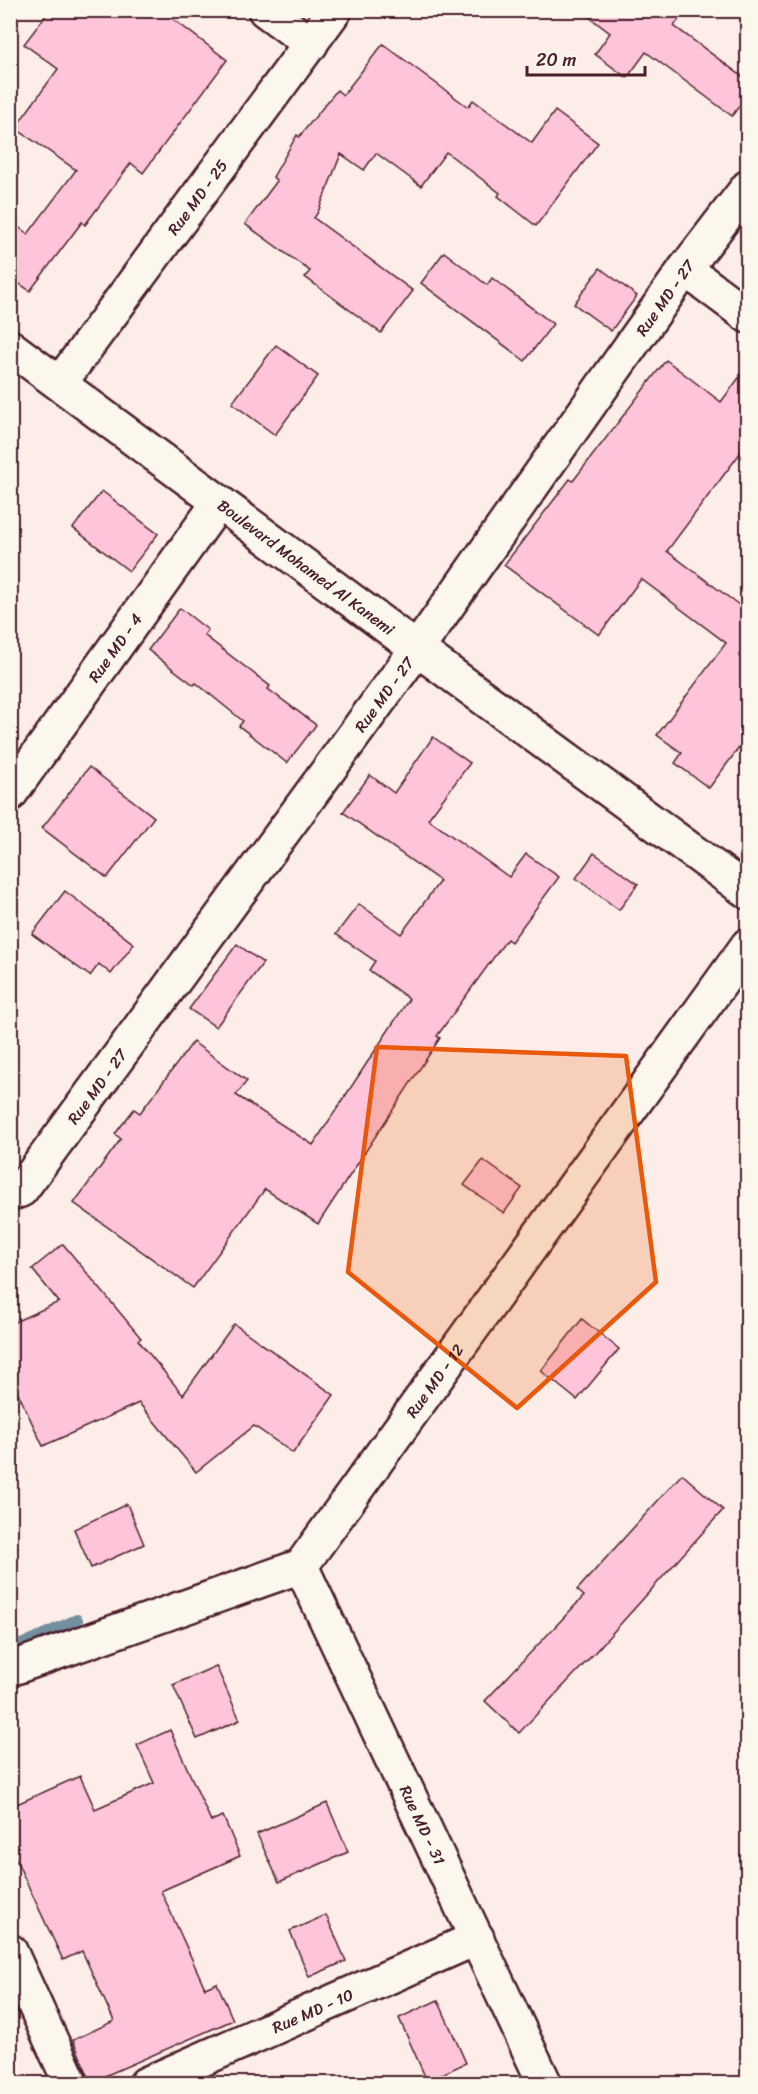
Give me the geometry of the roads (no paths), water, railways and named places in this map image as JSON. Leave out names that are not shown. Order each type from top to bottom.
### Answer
[{"type":"street","points":[[265,10],[311,44]]},
{"type":"street","name":"Rue MD - 25","points":[[60,383],[335,10]]},
{"type":"street","name":"Rue MD - 27","points":[[10,1194],[21,1190],[417,649],[685,270],[747,187]]},
{"type":"street","points":[[685,270],[747,316]]},
{"type":"street","name":"Boulevard Mohamed Al Kanemi","points":[[10,347],[747,892]]},
{"type":"street","name":"Rue MD - 4","points":[[10,794],[219,502]]},
{"type":"street","name":"Rue MD - 12","points":[[301,1566],[747,945]]},
{"type":"street","points":[[10,1669],[301,1566]]},
{"type":"street","name":"Rue MD - 31","points":[[301,1566],[545,2084]]},
{"type":"street","name":"Rue MD - 10","points":[[147,2084],[477,1938]]},
{"type":"street","points":[[10,1952],[71,2084]]},
{"type":"waterway","points":[[10,1650],[77,1620]]}]
